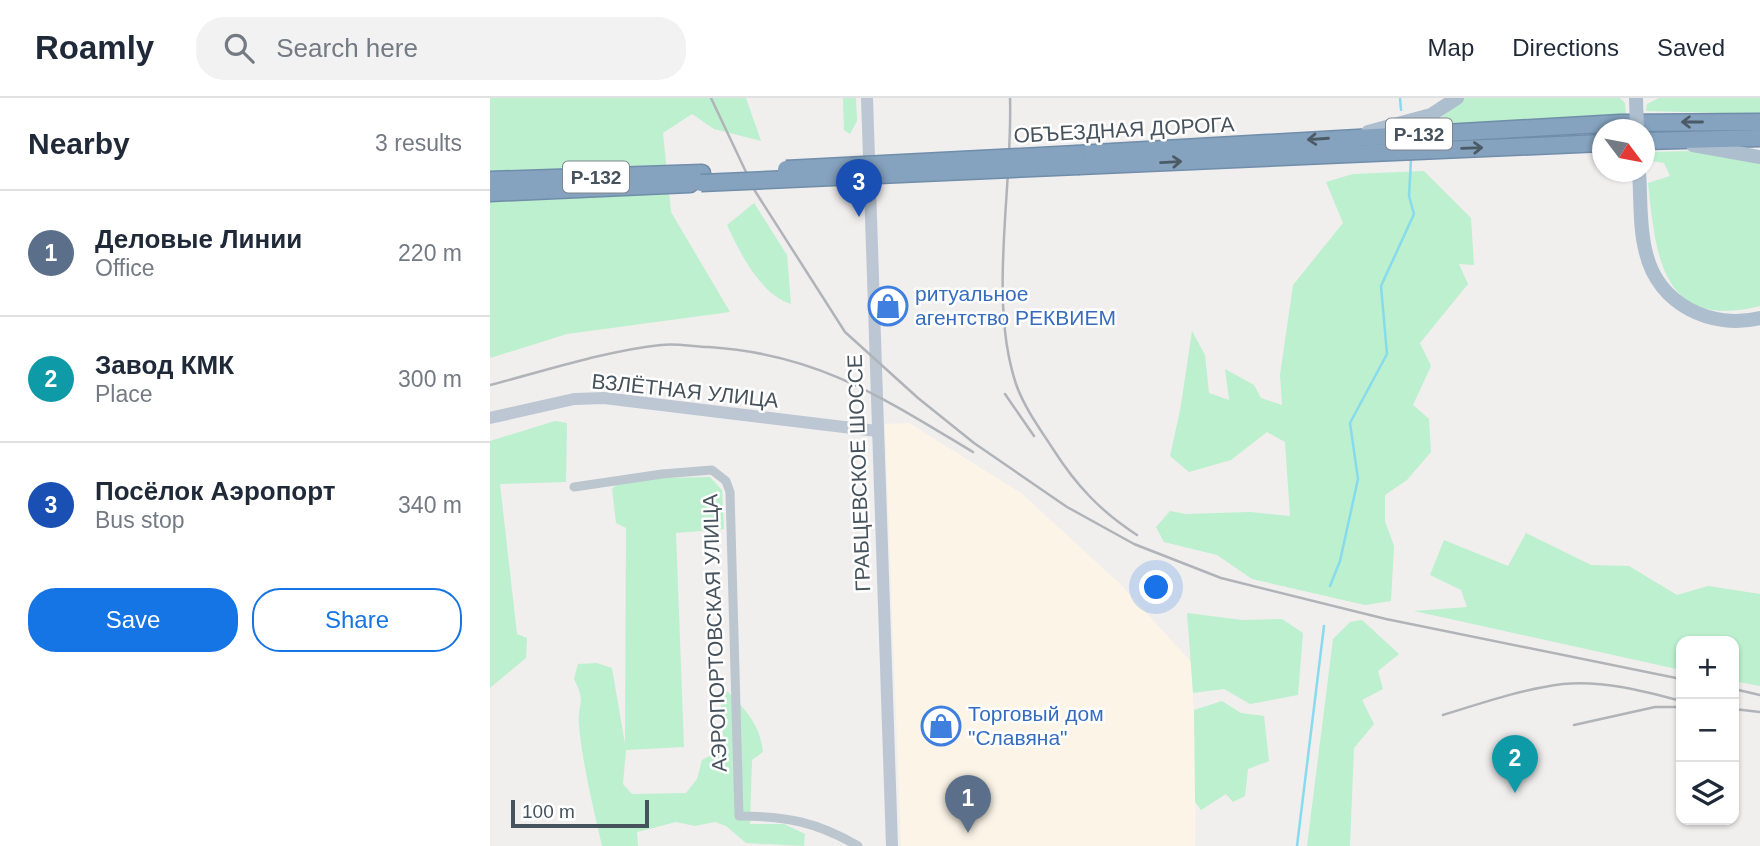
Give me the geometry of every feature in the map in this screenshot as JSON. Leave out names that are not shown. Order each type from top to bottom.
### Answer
[{"type":"highway","name":"ОБЪЕЗДНАЯ ДОРОГА","points":[[1078,160],[1350,137],[1620,123],[1760,122]]},
{"type":"highway","points":[[1655,141],[1760,138]]},
{"type":"highway","name":"ОБЪЕЗДНАЯ ДОРОГА","points":[[490,194],[701,178],[1078,160],[1592,143]]},
{"type":"highway","name":"ОБЪЕЗДНАЯ ДОРОГА","points":[[490,180],[701,178]]},
{"type":"main road","name":"ГРАБЦЕВСКОЕ ШОССЕ","points":[[867,98],[892,846]]},
{"type":"main road","points":[[1350,137],[1432,115],[1457,98]]},
{"type":"main road","points":[[1636,98],[1637,119]]},
{"type":"main road","points":[[1655,141],[1760,157]]},
{"type":"main road","points":[[1639,182],[1645,252],[1661,286],[1687,309],[1707,318],[1740,321],[1760,318]]},
{"type":"main road","name":"ВЗЛЁТНАЯ УЛИЦА","points":[[490,418],[574,399],[604,398],[877,431]]},
{"type":"street","name":"АЭРОПОРТОВСКАЯ УЛИЦА","points":[[575,487],[662,474],[712,470],[726,481],[730,492],[739,816],[770,816],[811,822],[858,846]]},
{"type":"shaded area","points":[[909,423],[1021,493],[1119,583],[1191,662],[1196,752],[1195,846],[901,846],[885,424]]},
{"type":"green space","points":[[490,98],[746,98],[761,141],[714,129],[692,114],[663,133],[671,212],[730,312],[567,334],[490,358]]},
{"type":"green space","points":[[843,98],[856,98],[857,121],[850,134],[844,130]]},
{"type":"green space","points":[[1464,98],[1620,98],[1625,103],[1626,116],[1429,128]]},
{"type":"green space","points":[[1659,98],[1760,98],[1760,114],[1646,111],[1647,104]]},
{"type":"green space","points":[[1692,151],[1760,164],[1760,306],[1727,311],[1702,308],[1683,297],[1670,281],[1655,237],[1648,183],[1670,176],[1664,163],[1655,162],[1655,152]]},
{"type":"green space","points":[[1424,171],[1471,218],[1474,265],[1459,264],[1468,284],[1420,343],[1431,366],[1413,405],[1429,419],[1431,452],[1407,480],[1385,495],[1385,521],[1394,546],[1391,601],[1365,605],[1252,579],[1217,555],[1164,542],[1156,527],[1170,511],[1186,514],[1250,512],[1290,516],[1285,442],[1267,432],[1231,460],[1189,472],[1170,456],[1192,331],[1205,355],[1209,393],[1229,400],[1225,369],[1254,385],[1261,398],[1282,405],[1280,375],[1293,285],[1343,223],[1326,182],[1353,174]]},
{"type":"green space","points":[[754,203],[787,255],[791,304],[770,291],[752,271],[727,225]]},
{"type":"green space","points":[[555,421],[567,423],[566,482],[500,484],[517,634],[527,638],[526,658],[490,688],[490,441]]},
{"type":"green space","points":[[710,477],[722,490],[724,529],[676,533],[684,747],[626,750],[623,784],[632,794],[686,793],[697,779],[702,760],[724,748],[720,694],[725,689],[755,724],[763,752],[752,760],[750,824],[784,824],[805,834],[804,846],[746,843],[726,826],[715,822],[695,826],[676,822],[637,832],[638,846],[602,846],[583,756],[579,726],[581,699],[574,679],[578,664],[597,663],[612,668],[625,744],[626,528],[616,523],[612,489],[616,485],[660,478]]},
{"type":"green space","points":[[1526,533],[1591,565],[1629,566],[1677,595],[1708,586],[1760,594],[1760,686],[1739,682],[1739,636],[1676,636],[1676,669],[1414,611],[1467,607],[1461,590],[1430,575],[1444,540],[1508,566]]},
{"type":"green space","points":[[1187,613],[1242,620],[1282,619],[1303,633],[1298,695],[1250,704],[1224,689],[1193,693]]},
{"type":"green space","points":[[1362,620],[1399,654],[1378,671],[1383,689],[1362,700],[1374,724],[1354,748],[1350,846],[1307,846],[1333,639],[1350,622]]},
{"type":"green space","points":[[1222,701],[1241,713],[1264,716],[1269,761],[1248,769],[1245,796],[1233,802],[1226,794],[1201,810],[1195,802],[1194,710]]},
{"type":"waterway","points":[[1400,98],[1401,110]]},
{"type":"waterway","points":[[1330,586],[1340,561],[1358,479],[1350,423],[1387,354],[1381,286],[1414,214],[1409,196],[1411,159]]},
{"type":"waterway","points":[[1297,846],[1324,626]]},
{"type":"railway","points":[[711,98],[755,191],[845,332],[918,398],[974,443],[1067,507],[1134,544],[1221,578],[1386,619],[1676,678]]},
{"type":"railway","points":[[1010,98],[1003,280],[1008,351],[1016,384],[1033,418],[1071,474],[1100,507],[1137,535]]},
{"type":"railway","points":[[490,385],[597,357],[661,345],[748,351],[817,369],[848,382],[973,452]]},
{"type":"railway","points":[[1005,394],[1034,436]]},
{"type":"railway","points":[[1443,715],[1517,693],[1578,683],[1638,690],[1676,700]]},
{"type":"railway","points":[[1739,690],[1760,695]]},
{"type":"railway","points":[[1574,725],[1655,707],[1676,707]]},
{"type":"railway","points":[[1739,710],[1760,712]]},
{"type":"place","name":"Посёлок Аэропорт","points":[[859,217]]},
{"type":"place","name":"ритуальное агентство РЕКВИЕМ","points":[[888,306]]},
{"type":"place","name":"Торговый дом \"Славяна\"","points":[[941,726]]},
{"type":"place","name":"Завод КМК","points":[[1515,793]]},
{"type":"place","name":"Деловые Линии","points":[[968,833]]}]
